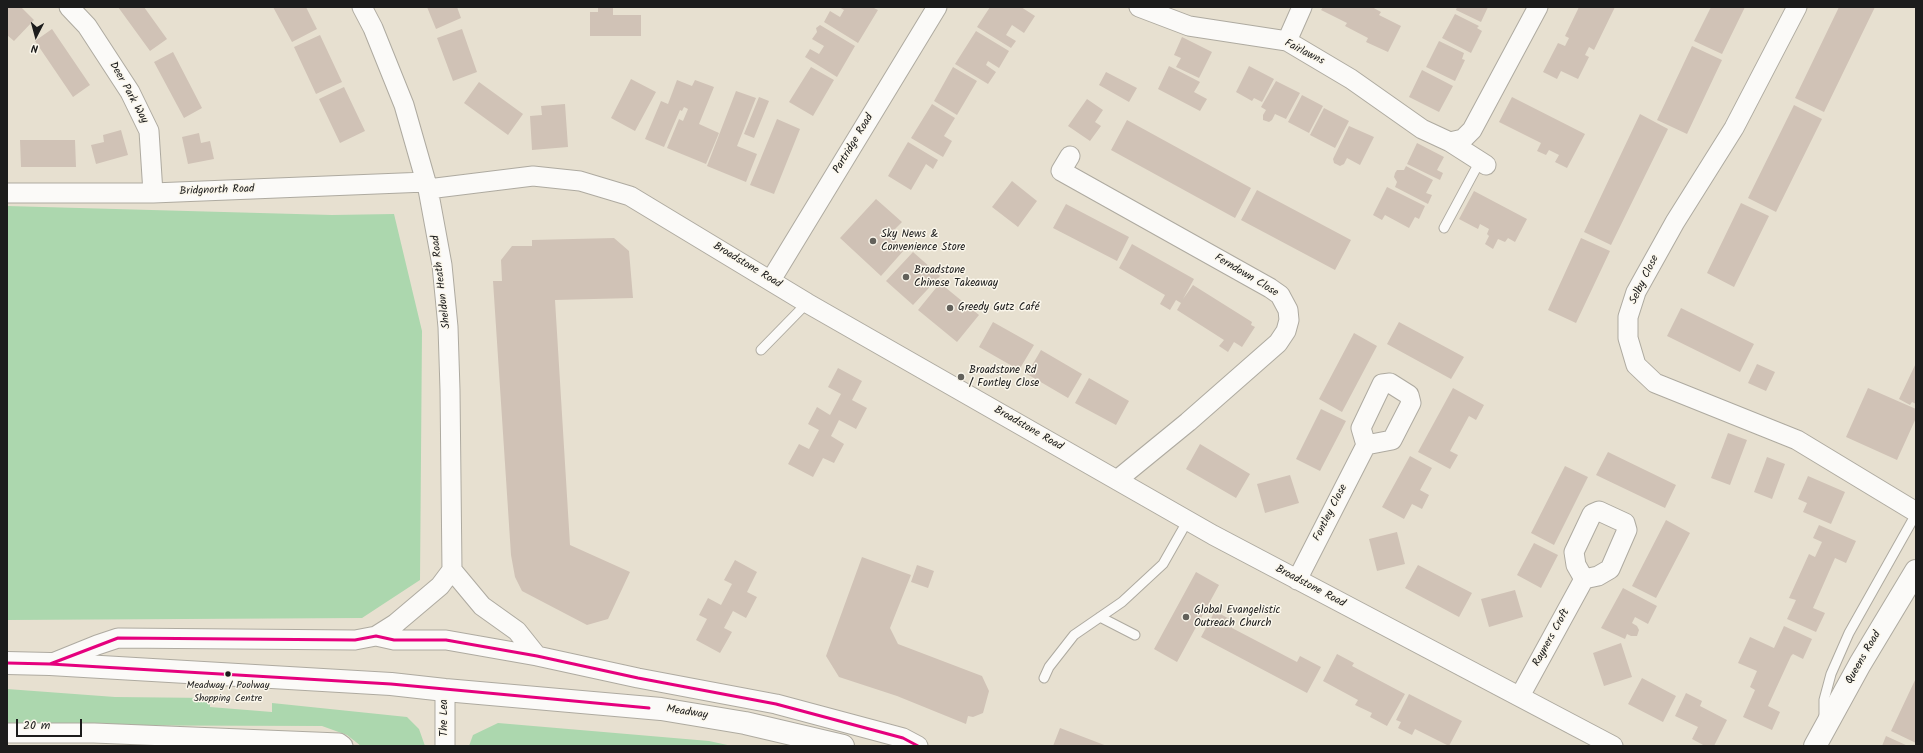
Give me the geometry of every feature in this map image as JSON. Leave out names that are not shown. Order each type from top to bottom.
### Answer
[{"type":"street","name":"Deer Park Way","points":[[69,7],[87,26],[130,92],[148,131],[153,193]]},
{"type":"street","name":"Sheldon Heath Road","points":[[362,7],[373,28],[399,92],[427,185],[442,265],[448,327],[452,570]]},
{"type":"street","name":"Partridge Road","points":[[771,280],[937,7]]},
{"type":"street","points":[[1287,41],[1302,7]]},
{"type":"street","name":"Selby Close","points":[[1797,7],[1734,128],[1676,222],[1636,292],[1628,317],[1628,338],[1636,365],[1655,383],[1797,440],[1916,513]]},
{"type":"street","name":"Fairlawns","points":[[1142,8],[1189,26],[1287,41],[1351,79],[1422,129],[1450,142],[1483,163]]},
{"type":"street","points":[[1450,142],[1463,139],[1472,130],[1536,8]]},
{"type":"street","name":"Ferndown Close","points":[[1070,156],[1061,171],[1270,288],[1280,295],[1288,310],[1289,320],[1286,331],[1278,343],[1188,422],[1117,480]]},
{"type":"street","name":"Broadstone Road","points":[[427,185],[532,176],[580,181],[630,196],[807,303],[1188,520],[1297,580],[1613,746]]},
{"type":"street","name":"Bridgnorth Road","points":[[7,193],[153,193],[427,185]]},
{"type":"street","name":"Fontley Close","points":[[1297,580],[1366,445]]},
{"type":"street","points":[[376,636],[395,624],[440,586],[452,570],[482,606],[518,631],[537,656]]},
{"type":"street","name":"Queens Road","points":[[1820,738],[1860,664],[1916,571]]},
{"type":"street","name":"Rayners Croft","points":[[1520,696],[1584,579]]},
{"type":"street","name":"Meadway","points":[[50,664],[118,638],[355,640],[376,636],[394,640],[446,640],[537,656],[638,678],[776,704],[903,738],[918,746]]},
{"type":"street","name":"Meadway","points":[[7,663],[50,664],[392,684],[662,709],[745,723],[843,746]]},
{"type":"street","name":"The Lea","points":[[445,690],[445,746]]},
{"type":"street","points":[[7,732],[94,733],[295,744],[339,743],[343,746]]},
{"type":"lane","points":[[1444,228],[1483,163]]},
{"type":"lane","points":[[761,350],[807,303]]},
{"type":"lane","points":[[1820,738],[1824,700],[1830,674],[1849,633],[1916,513]]},
{"type":"lane","points":[[1044,678],[1049,667],[1074,635],[1122,602],[1163,564],[1188,520]]},
{"type":"lane","points":[[1100,617],[1135,635]]},
{"type":"green space","points":[[7,206],[332,215],[394,214],[422,331],[420,580],[362,618],[7,620]]},
{"type":"green space","points":[[7,689],[115,697],[210,698],[210,707],[272,712],[272,703],[407,717],[419,729],[425,746],[361,746],[347,735],[322,726],[7,725]]},
{"type":"green space","points":[[498,723],[709,741],[732,746],[469,746],[473,735]]},
{"type":"building","points":[[7,7],[21,7],[34,20],[14,41],[7,35]]},
{"type":"building","points":[[118,7],[144,7],[167,39],[150,51]]},
{"type":"building","points":[[273,7],[306,7],[317,29],[292,42]]},
{"type":"building","points":[[427,7],[457,7],[461,18],[436,29]]},
{"type":"building","points":[[598,7],[613,7],[613,15],[641,15],[641,36],[590,36],[590,12],[598,12]]},
{"type":"building","points":[[839,7],[872,7],[878,10],[858,43],[824,22],[830,11],[840,17],[844,10]]},
{"type":"building","points":[[990,7],[1021,7],[1035,16],[1024,33],[1012,25],[1006,35],[1016,41],[1011,48],[977,27]]},
{"type":"building","points":[[1323,7],[1372,7],[1381,12],[1379,15],[1401,26],[1388,52],[1366,42],[1368,38],[1345,26],[1347,23],[1321,10]]},
{"type":"building","points":[[1457,7],[1488,7],[1481,22],[1456,10]]},
{"type":"building","points":[[1579,7],[1615,7],[1594,50],[1589,47],[1585,55],[1589,57],[1578,79],[1561,71],[1557,79],[1543,72],[1558,43],[1565,46],[1569,38],[1565,36]]},
{"type":"building","points":[[1711,7],[1745,7],[1722,54],[1694,41]]},
{"type":"building","points":[[1839,7],[1875,7],[1824,112],[1795,98]]},
{"type":"building","points":[[1455,14],[1479,26],[1477,28],[1482,31],[1471,53],[1442,38]]},
{"type":"building","points":[[820,25],[855,46],[837,77],[805,57],[810,49],[819,54],[824,46],[812,39],[817,32],[816,28]]},
{"type":"building","points":[[52,29],[90,85],[73,97],[35,41]]},
{"type":"building","points":[[462,29],[477,72],[453,81],[437,38]]},
{"type":"building","points":[[976,31],[1009,51],[999,68],[988,61],[986,65],[996,72],[988,84],[955,64]]},
{"type":"building","points":[[320,35],[342,82],[316,94],[294,47]]},
{"type":"building","points":[[1182,37],[1212,52],[1199,78],[1176,67],[1181,58],[1174,55]]},
{"type":"building","points":[[1439,41],[1464,53],[1462,59],[1465,60],[1455,81],[1426,67]]},
{"type":"building","points":[[1692,46],[1722,60],[1687,134],[1657,120]]},
{"type":"building","points":[[173,52],[202,108],[184,118],[154,62]]},
{"type":"building","points":[[1169,66],[1200,82],[1194,92],[1207,99],[1200,111],[1158,89]]},
{"type":"building","points":[[1249,66],[1274,79],[1262,102],[1254,98],[1252,101],[1236,92]]},
{"type":"building","points":[[811,67],[834,80],[813,116],[789,102]]},
{"type":"building","points":[[953,67],[977,81],[957,115],[934,101]]},
{"type":"building","points":[[1422,70],[1453,86],[1439,112],[1409,97]]},
{"type":"building","points":[[1106,72],[1137,88],[1129,102],[1099,85]]},
{"type":"building","points":[[631,79],[656,92],[635,131],[611,118]]},
{"type":"building","points":[[677,80],[692,86],[695,80],[714,87],[699,124],[719,133],[706,164],[667,148],[679,119],[683,121],[688,109],[684,107],[682,111],[680,110],[664,147],[645,139],[661,101],[668,104]]},
{"type":"building","points":[[1276,81],[1300,93],[1286,119],[1275,114],[1269,122],[1263,120],[1263,115],[1266,110],[1261,107]]},
{"type":"building","points":[[479,82],[523,114],[508,135],[464,103]]},
{"type":"building","points":[[344,87],[365,131],[340,143],[319,99]]},
{"type":"building","points":[[736,91],[756,98],[737,146],[757,154],[746,182],[707,166]]},
{"type":"building","points":[[1302,95],[1323,106],[1309,133],[1288,122]]},
{"type":"building","points":[[759,97],[769,101],[754,138],[744,134]]},
{"type":"building","points":[[1512,97],[1585,134],[1567,168],[1555,162],[1559,155],[1549,150],[1546,155],[1537,151],[1541,143],[1499,122]]},
{"type":"building","points":[[1087,99],[1103,110],[1095,122],[1101,126],[1090,141],[1068,126]]},
{"type":"building","points":[[565,104],[568,147],[532,150],[530,116],[542,115],[541,106]]},
{"type":"building","points":[[932,104],[955,118],[944,136],[952,141],[943,157],[911,138]]},
{"type":"building","points":[[1794,105],[1822,119],[1776,212],[1748,198]]},
{"type":"building","points":[[1324,108],[1349,121],[1335,148],[1310,135]]},
{"type":"building","points":[[1640,114],[1668,129],[1611,245],[1584,232]]},
{"type":"building","points":[[777,119],[800,129],[774,194],[750,185]]},
{"type":"building","points":[[1127,120],[1251,188],[1235,218],[1111,150]]},
{"type":"building","points":[[1349,126],[1374,137],[1360,165],[1347,158],[1344,164],[1340,166],[1334,163],[1333,159]]},
{"type":"building","points":[[121,130],[128,155],[96,164],[91,145],[104,142],[103,135]]},
{"type":"building","points":[[199,133],[201,143],[210,141],[214,159],[188,164],[182,137]]},
{"type":"building","points":[[20,140],[75,140],[76,167],[21,167]]},
{"type":"building","points":[[908,142],[938,160],[933,169],[926,164],[911,190],[888,176]]},
{"type":"building","points":[[1417,143],[1444,157],[1437,170],[1443,173],[1440,180],[1407,164]]},
{"type":"building","points":[[1406,166],[1433,180],[1426,193],[1432,195],[1428,204],[1395,187],[1397,182],[1394,177],[1395,173],[1397,170],[1404,170]]},
{"type":"building","points":[[1012,181],[1037,201],[1018,227],[992,207]]},
{"type":"building","points":[[1387,187],[1425,206],[1419,219],[1415,217],[1409,228],[1385,215],[1382,220],[1373,215]]},
{"type":"building","points":[[1257,190],[1351,240],[1335,270],[1241,220]]},
{"type":"building","points":[[1474,191],[1527,219],[1515,242],[1508,238],[1505,242],[1498,239],[1493,249],[1485,244],[1489,236],[1487,234],[1489,229],[1480,224],[1478,229],[1459,219]]},
{"type":"building","points":[[876,199],[902,222],[889,235],[905,249],[881,276],[840,238]]},
{"type":"building","points":[[1741,203],[1769,216],[1734,287],[1707,273]]},
{"type":"building","points":[[1066,204],[1129,237],[1117,261],[1053,228]]},
{"type":"building","points":[[614,238],[629,251],[633,298],[555,300],[570,545],[630,572],[608,619],[587,625],[522,591],[515,577],[511,555],[493,281],[502,281],[501,260],[512,246],[532,246],[532,240]]},
{"type":"building","points":[[1581,238],[1610,251],[1576,323],[1548,310]]},
{"type":"building","points":[[1132,244],[1194,279],[1183,299],[1193,285],[1252,322],[1251,325],[1255,327],[1242,347],[1234,342],[1228,352],[1219,346],[1224,340],[1177,310],[1181,303],[1176,300],[1170,310],[1160,304],[1165,295],[1119,268]]},
{"type":"building","points":[[913,252],[940,276],[913,305],[886,281]]},
{"type":"building","points":[[940,283],[979,315],[957,342],[918,310]]},
{"type":"building","points":[[1681,308],[1754,344],[1740,372],[1667,336]]},
{"type":"building","points":[[993,322],[1034,345],[1019,370],[979,347]]},
{"type":"building","points":[[1399,322],[1464,357],[1451,379],[1387,344]]},
{"type":"building","points":[[1354,333],[1377,346],[1342,412],[1319,399]]},
{"type":"building","points":[[1041,350],[1082,374],[1068,398],[1027,374]]},
{"type":"building","points":[[1916,363],[1916,404],[1912,402],[1910,405],[1899,399]]},
{"type":"building","points":[[1757,364],[1775,372],[1766,391],[1748,383]]},
{"type":"building","points":[[838,368],[862,381],[852,400],[867,408],[856,429],[839,420],[831,436],[844,444],[834,463],[823,458],[813,477],[788,464],[799,444],[809,449],[819,430],[808,424],[817,407],[830,415],[841,394],[828,387]]},
{"type":"building","points":[[1089,378],[1129,401],[1116,425],[1075,403]]},
{"type":"building","points":[[1453,388],[1484,405],[1476,420],[1469,416],[1450,451],[1458,455],[1450,469],[1418,452]]},
{"type":"building","points":[[1868,388],[1916,409],[1916,418],[1897,460],[1846,437]]},
{"type":"building","points":[[1321,409],[1346,421],[1320,471],[1296,459]]},
{"type":"building","points":[[1728,433],[1747,440],[1730,485],[1711,478]]},
{"type":"building","points":[[1200,444],[1250,474],[1236,498],[1186,469]]},
{"type":"building","points":[[1608,452],[1676,485],[1665,508],[1596,475]]},
{"type":"building","points":[[1410,456],[1432,468],[1420,490],[1429,495],[1422,509],[1412,504],[1404,519],[1382,507]]},
{"type":"building","points":[[1767,457],[1785,464],[1772,499],[1754,492]]},
{"type":"building","points":[[1565,466],[1588,477],[1554,545],[1531,533]]},
{"type":"building","points":[[1290,475],[1299,503],[1265,513],[1257,484]]},
{"type":"building","points":[[1808,476],[1845,492],[1831,524],[1803,512],[1807,503],[1798,499]]},
{"type":"building","points":[[1666,520],[1690,533],[1656,598],[1632,586]]},
{"type":"building","points":[[1819,525],[1856,541],[1846,563],[1835,558],[1813,608],[1825,613],[1816,632],[1787,619],[1796,600],[1789,598],[1809,554],[1815,557],[1822,542],[1813,538]]},
{"type":"building","points":[[1397,532],[1405,564],[1377,571],[1369,539]]},
{"type":"building","points":[[1534,543],[1558,555],[1541,588],[1517,575]]},
{"type":"building","points":[[862,557],[911,575],[890,628],[898,644],[982,676],[989,691],[983,713],[973,717],[968,716],[966,724],[897,696],[839,677],[826,656]]},
{"type":"building","points":[[735,560],[757,572],[747,592],[757,597],[746,618],[733,611],[724,628],[732,632],[720,653],[696,640],[707,619],[699,615],[708,598],[721,605],[732,584],[724,580]]},
{"type":"building","points":[[917,565],[934,571],[928,588],[911,582]]},
{"type":"building","points":[[1418,565],[1472,593],[1459,617],[1405,588]]},
{"type":"building","name":"Global Evangelistic Outreach Church","points":[[1196,572],[1219,585],[1177,662],[1154,649]]},
{"type":"building","points":[[1623,588],[1657,606],[1648,624],[1635,617],[1632,623],[1637,626],[1639,630],[1637,636],[1627,634],[1625,639],[1601,628]]},
{"type":"building","points":[[1515,590],[1523,617],[1489,627],[1481,599]]},
{"type":"building","points":[[1215,611],[1235,622],[1232,628],[1297,662],[1300,656],[1321,667],[1307,693],[1201,637]]},
{"type":"building","points":[[1784,626],[1812,639],[1803,659],[1793,654],[1791,656],[1768,706],[1780,712],[1772,730],[1743,717],[1755,690],[1750,687],[1757,671],[1738,663],[1750,637],[1774,648]]},
{"type":"building","points":[[1621,643],[1632,677],[1604,686],[1593,653]]},
{"type":"building","points":[[1337,654],[1354,663],[1352,666],[1405,694],[1387,726],[1370,717],[1372,713],[1355,705],[1358,700],[1323,681]]},
{"type":"building","points":[[1642,678],[1676,696],[1663,722],[1628,704]]},
{"type":"building","points":[[1916,678],[1916,743],[1891,731]]},
{"type":"building","points":[[1686,693],[1702,701],[1700,706],[1727,720],[1714,746],[1705,746],[1692,739],[1698,727],[1675,716]]},
{"type":"building","points":[[1409,694],[1462,721],[1449,746],[1415,729],[1412,735],[1398,728],[1401,722],[1396,720]]},
{"type":"building","points":[[1060,728],[1107,746],[1053,746]]},
{"type":"building","points":[[1886,736],[1908,746],[1882,746]]},
{"type":"transit line","points":[[50,664],[118,638],[355,640],[376,636],[394,640],[446,640],[537,656],[638,678],[776,704],[903,738],[918,746]]},
{"type":"transit line","points":[[7,663],[50,664],[391,684],[649,708]]},
{"type":"place","name":"Sky News & Convenience Store","points":[[873,241]]},
{"type":"place","name":"Broadstone Chinese Takeaway","points":[[906,277]]},
{"type":"place","name":"Greedy Gutz Café","points":[[950,308]]},
{"type":"place","name":"Broadstone Rd / Fontley Close","points":[[961,377]]},
{"type":"place","name":"Global Evangelistic Outreach Church","points":[[1186,617]]},
{"type":"place","name":"Meadway / Poolway Shopping Centre","points":[[228,674]]}]
